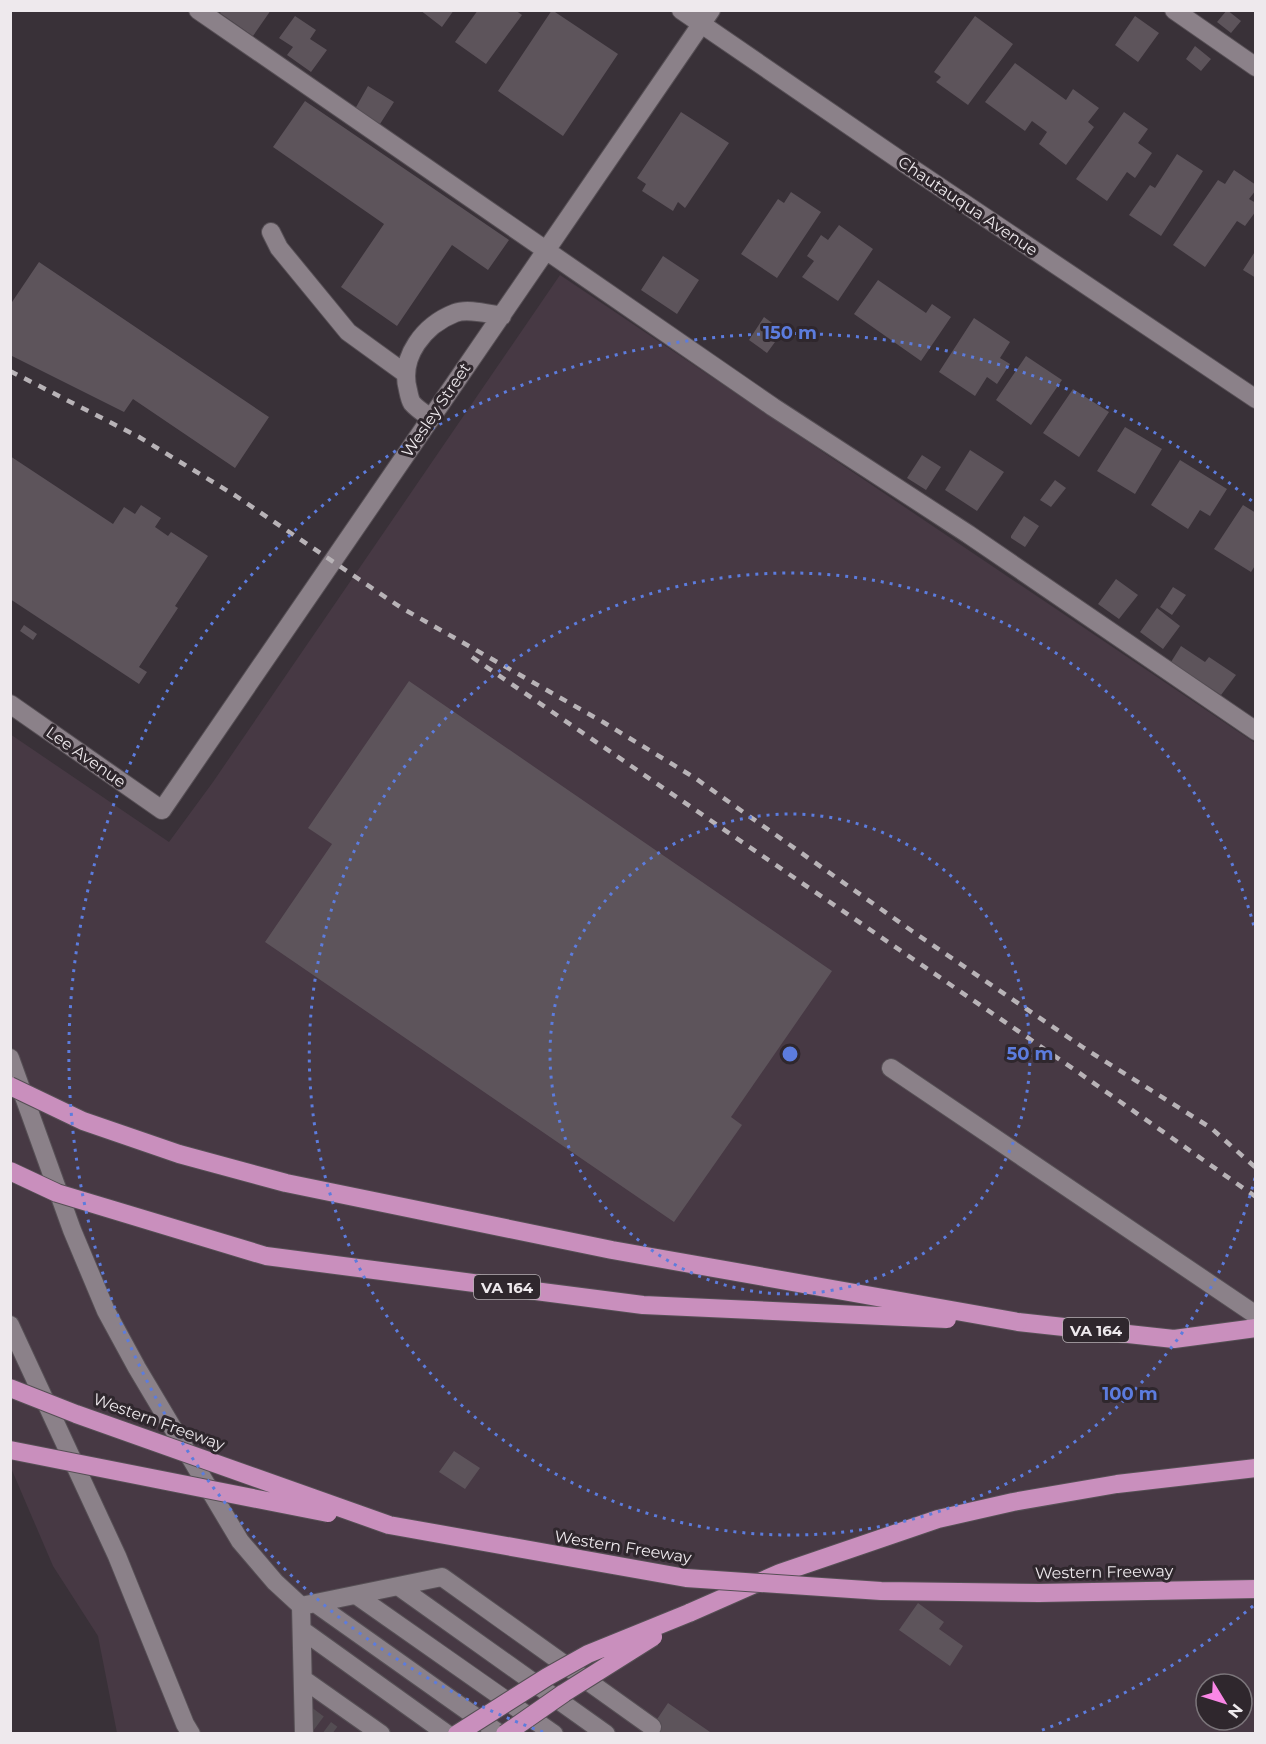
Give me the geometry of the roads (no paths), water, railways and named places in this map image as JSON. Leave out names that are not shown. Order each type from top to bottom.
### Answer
[{"type":"highway","points":[[10,1086],[82,1121],[179,1154],[286,1183],[612,1250],[1018,1322]]},
{"type":"highway","name":"VA 164","points":[[10,1171],[57,1193],[267,1256],[643,1305],[1018,1322],[1174,1339],[1256,1328]]},
{"type":"highway","name":"Western Freeway","points":[[10,1388],[76,1414],[389,1525],[686,1578],[881,1591],[1039,1593],[1256,1589]]},
{"type":"highway","points":[[10,1450],[389,1525]]},
{"type":"highway","points":[[456,1734],[588,1654],[780,1574],[938,1520],[1013,1502],[1117,1484],[1256,1468]]},
{"type":"highway","points":[[505,1734],[564,1693],[689,1613]]},
{"type":"street","points":[[198,10],[773,407],[968,534],[1256,731]]},
{"type":"street","name":"Chautauqua Avenue","points":[[681,10],[706,17],[904,163],[1256,399]]},
{"type":"street","points":[[1174,10],[1256,66]]},
{"type":"street","name":"Wesley Street","points":[[162,810],[706,17]]},
{"type":"street","points":[[271,232],[279,248],[348,332],[406,374]]},
{"type":"street","points":[[431,418],[411,402],[405,381],[407,361],[415,344],[444,318],[457,312],[501,315]]},
{"type":"street","name":"Lee Avenue","points":[[10,704],[162,810]]},
{"type":"street","points":[[10,1058],[72,1230],[106,1311],[137,1368],[240,1541],[274,1582],[500,1734]]},
{"type":"street","points":[[891,1068],[1256,1315]]},
{"type":"street","points":[[10,1325],[117,1556],[191,1734]]},
{"type":"street","points":[[308,1605],[442,1577],[652,1726]]},
{"type":"street","points":[[398,1586],[606,1734]]},
{"type":"street","points":[[356,1595],[554,1734]]},
{"type":"street","points":[[304,1734],[302,1630],[308,1605]]},
{"type":"street","points":[[302,1630],[447,1734]]},
{"type":"street","points":[[303,1679],[381,1734]]},
{"type":"tunnel","points":[[304,1713],[332,1734]]},
{"type":"railway","points":[[10,371],[139,437],[236,496],[400,607],[603,722],[695,778],[912,931],[1084,1048],[1211,1128],[1256,1168]]},
{"type":"railway","points":[[472,657],[1075,1070],[1256,1197]]}]
